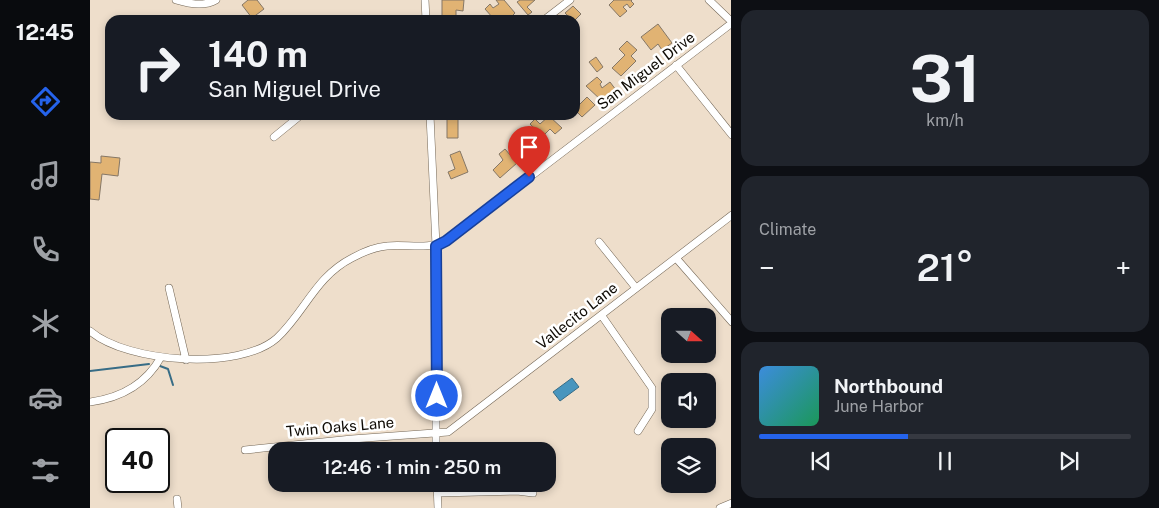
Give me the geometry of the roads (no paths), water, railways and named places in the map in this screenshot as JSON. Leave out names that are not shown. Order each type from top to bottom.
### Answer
[{"type":"street","points":[[176,0],[200,5],[216,0]]},
{"type":"street","points":[[426,0],[426,15]]},
{"type":"street","points":[[550,15],[570,0]]},
{"type":"street","points":[[709,0],[731,21]]},
{"type":"street","name":"San Miguel Drive","points":[[436,246],[446,241],[731,23]]},
{"type":"street","points":[[676,65],[731,134]]},
{"type":"street","points":[[274,137],[295,120]]},
{"type":"street","points":[[430,120],[436,246],[436,442]]},
{"type":"street","name":"Vallecito Lane","points":[[437,433],[448,432],[731,216]]},
{"type":"street","points":[[598,242],[636,288]]},
{"type":"street","points":[[90,331],[102,339],[133,351],[161,357],[186,360],[251,352],[270,343],[278,336],[326,276],[339,265],[363,252],[387,246],[436,246]]},
{"type":"street","points":[[676,258],[731,321]]},
{"type":"street","points":[[169,288],[186,360]]},
{"type":"street","points":[[602,316],[652,388],[652,409],[638,431]]},
{"type":"street","points":[[90,402],[123,392],[139,384],[155,368],[161,357]]},
{"type":"street","name":"Twin Oaks Lane","points":[[245,450],[352,439],[437,433]]},
{"type":"street","points":[[438,508],[438,493],[517,491],[533,493]]},
{"type":"street","points":[[177,500],[178,508]]},
{"type":"water","points":[[572,378],[579,387],[560,401],[553,392]]},
{"type":"waterway","points":[[90,371],[149,364]]},
{"type":"waterway","points":[[160,366],[168,369],[173,385]]}]
